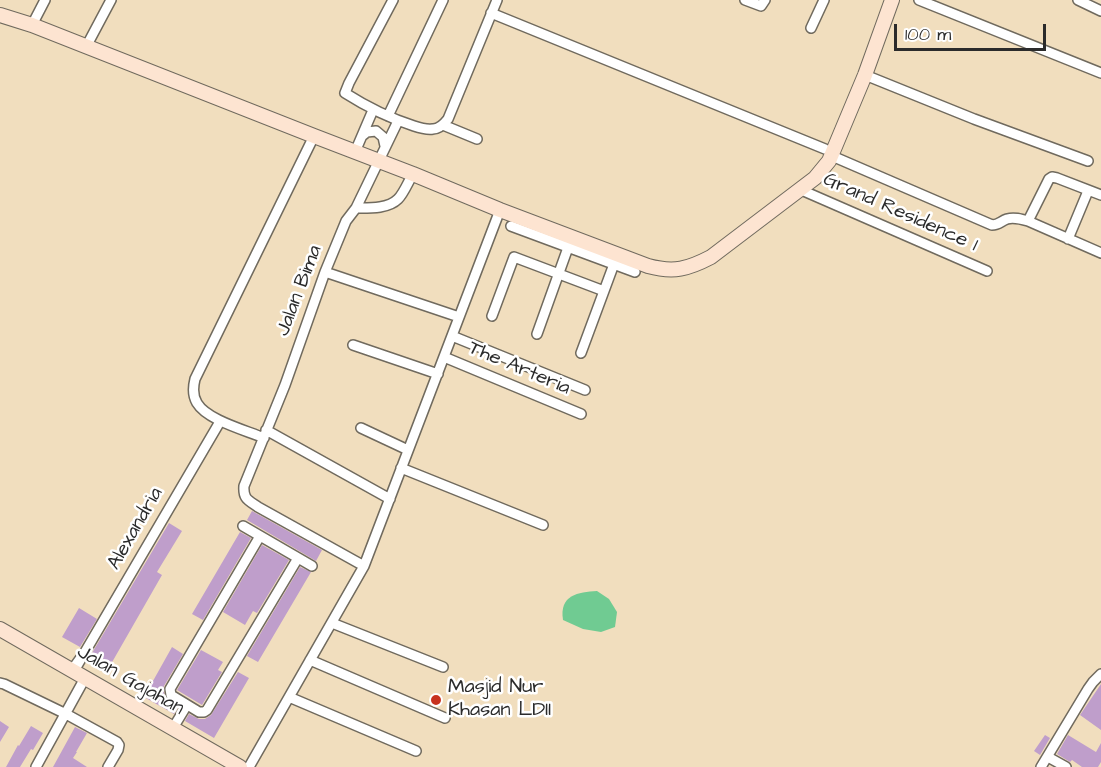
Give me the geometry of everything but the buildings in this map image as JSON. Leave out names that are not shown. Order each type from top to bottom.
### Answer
[{"type":"street","points":[[32,25],[45,0]]},
{"type":"street","points":[[86,47],[111,0]]},
{"type":"street","points":[[393,0],[348,82],[345,93],[373,110],[426,130],[435,129],[448,119],[497,0]]},
{"type":"street","points":[[388,116],[443,0]]},
{"type":"street","points":[[746,0],[761,6],[765,0]]},
{"type":"street","points":[[812,28],[824,0]]},
{"type":"street","points":[[511,226],[648,266],[671,270],[684,268],[711,257],[814,178],[829,161],[829,152],[865,75],[892,0]]},
{"type":"street","points":[[920,0],[1101,73]]},
{"type":"street","points":[[1078,0],[1101,11]]},
{"type":"street","points":[[491,13],[829,152],[992,225],[997,225],[1007,219],[1028,220],[1101,254]]},
{"type":"street","points":[[0,15],[32,25],[355,152],[381,155],[412,174],[500,210],[634,272]]},
{"type":"street","points":[[865,75],[974,119],[1088,161]]},
{"type":"street","points":[[355,152],[373,110]]},
{"type":"street","name":"Jalan Bima","points":[[364,566],[258,507],[246,499],[243,493],[346,221],[356,208],[398,121]]},
{"type":"street","points":[[443,125],[477,139]]},
{"type":"street","points":[[361,138],[368,132],[376,131],[385,141],[381,155]]},
{"type":"street","points":[[314,136],[193,388],[196,402],[201,408],[222,421],[265,434],[390,499]]},
{"type":"street","points":[[356,208],[392,203],[400,198],[412,174]]},
{"type":"street","points":[[1028,220],[1052,177],[1101,195]]},
{"type":"street","name":"Grand Residence 1","points":[[800,189],[987,271]]},
{"type":"street","points":[[1068,239],[1088,190]]},
{"type":"street","points":[[249,767],[364,566],[500,210]]},
{"type":"street","points":[[537,334],[570,242]]},
{"type":"street","points":[[492,316],[514,257],[604,291]]},
{"type":"street","points":[[581,353],[614,264]]},
{"type":"street","points":[[325,272],[459,317]]},
{"type":"street","points":[[452,336],[585,390]]},
{"type":"street","points":[[353,345],[438,374]]},
{"type":"street","name":"The Arteria","points":[[444,357],[581,414]]},
{"type":"street","name":"Alexandria","points":[[36,767],[66,714],[85,651],[218,425]]},
{"type":"street","points":[[361,428],[408,450]]},
{"type":"street","points":[[402,468],[543,525]]},
{"type":"street","points":[[243,526],[312,566]]},
{"type":"street","points":[[260,536],[170,689],[171,695],[199,712],[207,710],[298,558]]},
{"type":"street","points":[[332,623],[442,667]]},
{"type":"street","name":"Jalan Gajahan","points":[[0,629],[240,767]]},
{"type":"street","points":[[310,660],[445,718]]},
{"type":"street","points":[[1041,767],[1088,688],[1101,674]]},
{"type":"street","points":[[0,683],[66,714],[117,742],[118,750],[108,767]]},
{"type":"street","points":[[289,697],[416,751]]},
{"type":"street","points":[[173,728],[187,705]]},
{"type":"street","points":[[1048,757],[1066,767]]},
{"type":"green space","points":[[597,591],[609,599],[617,612],[615,627],[601,632],[583,629],[563,620],[564,605],[571,596]]},
{"type":"place","name":"Masjid Nur Khasan LDII","points":[[436,700]]}]
